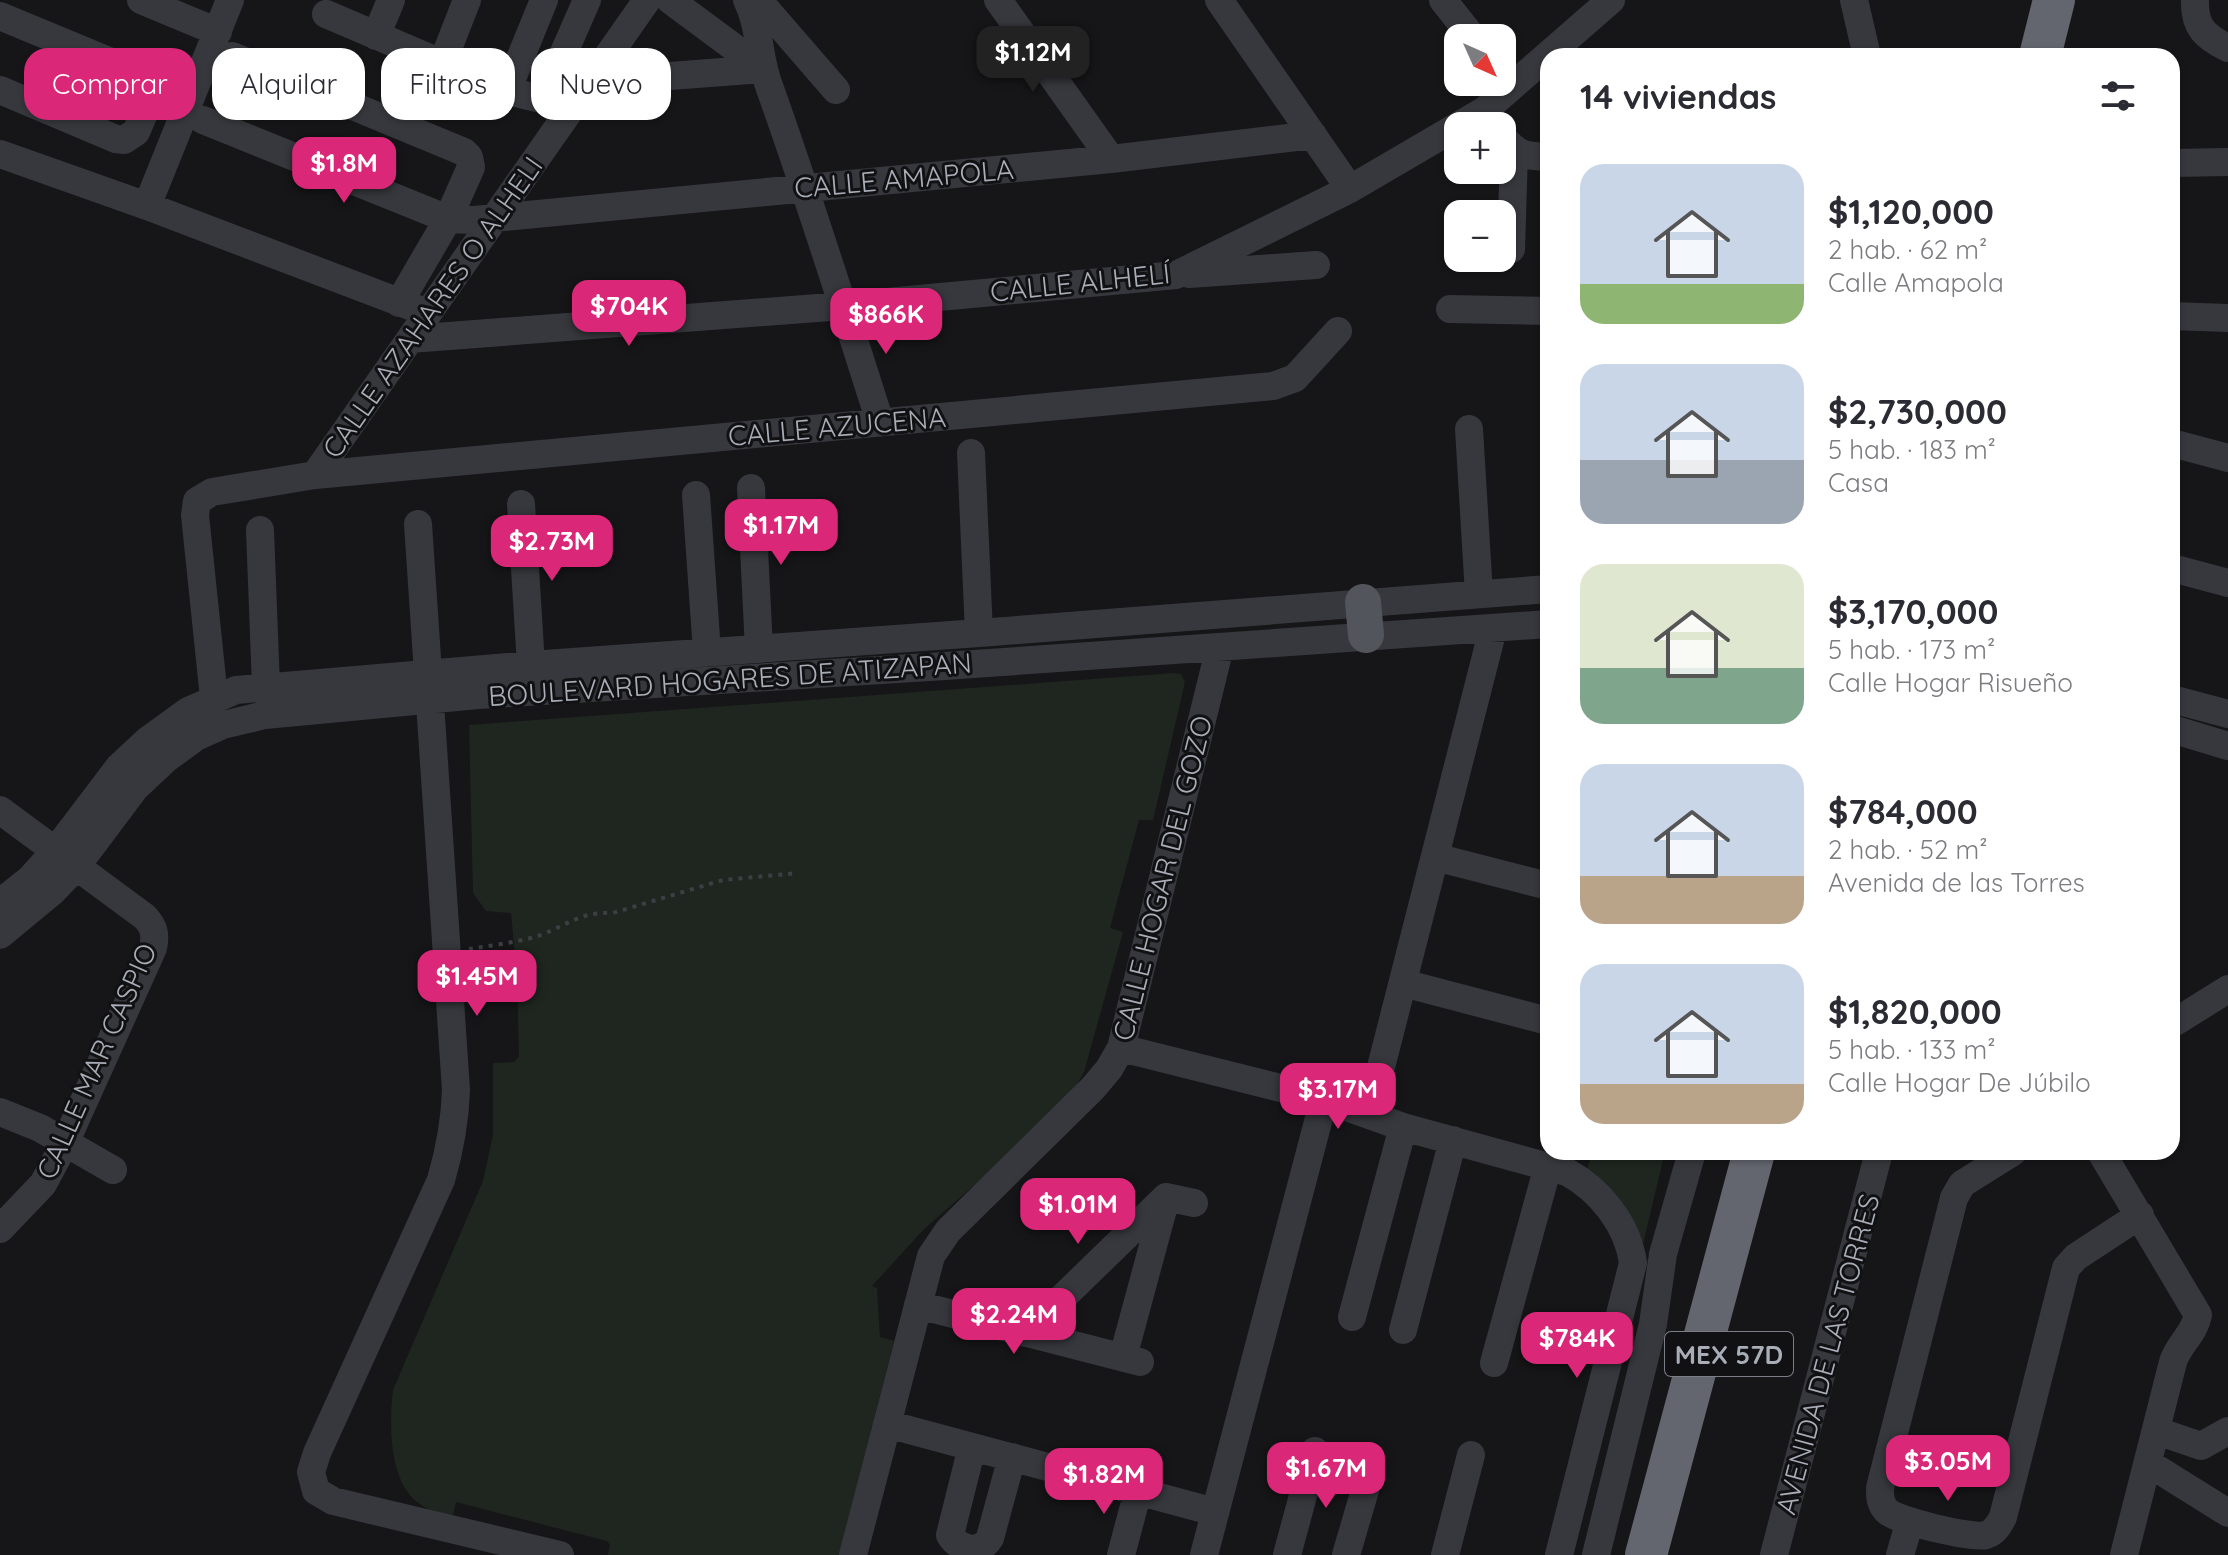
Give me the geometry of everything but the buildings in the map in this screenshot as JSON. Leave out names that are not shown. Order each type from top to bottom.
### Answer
[{"type":"highway","points":[[2042,48],[2054,0]]},
{"type":"highway","points":[[2069,48],[2080,0]]},
{"type":"highway","name":"MEX 57D","points":[[1646,1555],[1752,1160]]},
{"type":"highway","name":"MEX 57D","points":[[1676,1555],[1780,1160]]},
{"type":"street","points":[[141,0],[218,32]]},
{"type":"street","points":[[196,109],[230,0]]},
{"type":"street","points":[[376,36],[391,0]]},
{"type":"street","points":[[448,48],[467,0]]},
{"type":"street","points":[[515,71],[544,0]]},
{"type":"street","points":[[515,93],[530,98],[544,95],[587,0]]},
{"type":"street","name":"CALLE AZAHARES O ALHELI","points":[[614,48],[647,0]]},
{"type":"street","points":[[670,0],[763,69]]},
{"type":"street","points":[[998,0],[1111,159]]},
{"type":"street","points":[[1443,0],[1462,24]]},
{"type":"street","name":"CALLE ALHELÍ","points":[[1550,48],[1611,0]]},
{"type":"street","points":[[1854,0],[1865,48]]},
{"type":"street","points":[[2195,0],[2194,16],[2209,39],[2228,48]]},
{"type":"street","points":[[753,3],[763,69],[805,188],[880,422]]},
{"type":"street","points":[[753,3],[836,90]]},
{"type":"street","points":[[1231,4],[1350,189]]},
{"type":"street","points":[[326,14],[404,48]]},
{"type":"street","points":[[0,16],[77,48]]},
{"type":"street","name":"CALLE ALHELÍ","points":[[1516,75],[1540,56]]},
{"type":"street","points":[[671,76],[763,69]]},
{"type":"street","points":[[0,90],[24,100]]},
{"type":"street","points":[[365,111],[464,152],[469,157],[471,167],[448,219],[399,303]]},
{"type":"street","points":[[196,117],[448,219]]},
{"type":"street","points":[[71,120],[124,140],[136,132],[141,120]]},
{"type":"street","points":[[147,206],[192,120]]},
{"type":"street","name":"CALLE AZAHARES O ALHELI","points":[[214,698],[195,515],[197,501],[212,492],[315,475],[563,120]]},
{"type":"street","name":"CALLE AMAPOLA","points":[[448,219],[474,220],[1111,159],[1313,135]]},
{"type":"street","name":"CALLE ALHELÍ","points":[[410,339],[843,306],[1176,275],[1444,141]]},
{"type":"street","points":[[1516,148],[1540,156]]},
{"type":"street","points":[[0,154],[147,206],[428,313]]},
{"type":"street","points":[[2180,163],[2228,162]]},
{"type":"street","points":[[1176,275],[1316,265]]},
{"type":"street","points":[[1450,309],[1540,311]]},
{"type":"street","points":[[2180,316],[2228,318]]},
{"type":"street","name":"CALLE AZUCENA","points":[[315,475],[1273,386],[1295,378],[1338,331]]},
{"type":"street","points":[[1469,429],[1479,594]]},
{"type":"street","points":[[2180,445],[2228,458]]},
{"type":"street","points":[[971,453],[979,633]]},
{"type":"street","points":[[751,488],[759,649]]},
{"type":"street","points":[[696,495],[707,652]]},
{"type":"street","points":[[521,504],[531,665]]},
{"type":"street","points":[[418,524],[456,1090],[450,1150],[441,1180],[311,1472],[316,1491],[333,1501],[511,1549],[560,1555]]},
{"type":"street","points":[[260,530],[266,687]]},
{"type":"street","points":[[2180,570],[2228,583]]},
{"type":"street","name":"BOULEVARD HOGARES DE ATIZAPAN","points":[[0,935],[52,892],[66,859],[119,767],[178,718],[236,690],[266,687],[429,687],[478,695],[1220,647],[1479,594],[1540,590]]},
{"type":"street","name":"BOULEVARD HOGARES DE ATIZAPAN","points":[[66,859],[166,759],[196,737],[223,725],[531,665],[979,633],[1364,619],[1493,629],[1540,625]]},
{"type":"street","points":[[1369,1114],[1493,629]]},
{"type":"street","name":"CALLE HOGAR DEL GOZO","points":[[853,1555],[931,1256],[948,1231],[1093,1088],[1121,1048],[1220,647]]},
{"type":"street","points":[[2180,701],[2228,714]]},
{"type":"street","points":[[2180,731],[2228,746]]},
{"type":"street","points":[[0,810],[66,859],[30,879],[0,903]]},
{"type":"street","points":[[1435,857],[1540,884]]},
{"type":"street","name":"CALLE MAR CASPIO","points":[[0,1229],[43,1184],[65,1143],[153,948],[155,937],[152,925],[145,917],[66,859]]},
{"type":"street","points":[[1403,983],[1540,1019]]},
{"type":"street","points":[[2180,1019],[2228,989]]},
{"type":"street","points":[[1121,1048],[1324,1099],[1403,1127],[1567,1172],[1589,1183],[1625,1235],[1633,1263],[1559,1555]]},
{"type":"street","points":[[1204,1555],[1324,1099]]},
{"type":"street","points":[[0,1112],[40,1128],[113,1170]]},
{"type":"street","points":[[1352,1317],[1403,1127]]},
{"type":"street","points":[[1403,1330],[1453,1140]]},
{"type":"street","points":[[1596,1555],[1653,1324],[1663,1254],[1690,1160]]},
{"type":"street","name":"AVENIDA DE LAS TORRES","points":[[1774,1555],[1877,1160]]},
{"type":"street","points":[[2000,1160],[1962,1184],[1954,1198],[1880,1488],[1880,1501],[1887,1512],[1910,1521],[1973,1535],[1986,1535],[1997,1528],[2003,1517],[2066,1268],[2076,1257],[2140,1215]]},
{"type":"street","points":[[2106,1160],[2198,1315],[2197,1324],[2176,1353],[2124,1555]]},
{"type":"street","points":[[1494,1363],[1548,1166]]},
{"type":"street","points":[[918,1305],[1132,1360],[1166,1197]]},
{"type":"street","points":[[1026,1333],[1166,1197]]},
{"type":"street","points":[[1166,1197],[1194,1203]]},
{"type":"street","points":[[887,1424],[1215,1512]]},
{"type":"street","points":[[2157,1431],[2201,1446],[2228,1431]]},
{"type":"street","points":[[972,1447],[950,1535],[954,1542],[971,1549],[980,1549],[990,1538],[1012,1457]]},
{"type":"street","points":[[1287,1555],[1315,1451]]},
{"type":"street","points":[[1445,1555],[1471,1455]]},
{"type":"street","points":[[2148,1463],[2228,1513]]},
{"type":"street","points":[[1346,1555],[1370,1473]]},
{"type":"street","points":[[1121,1555],[1138,1491]]},
{"type":"street","points":[[1900,1555],[1910,1521]]},
{"type":"path","points":[[447,953],[534,938],[571,919],[598,912],[613,913],[723,880],[798,873]]},
{"type":"shaded area","points":[[1181,674],[1185,682],[1153,820],[1139,820],[1110,928],[1123,932],[1084,1072],[1074,1090],[1008,1156],[924,1229],[872,1286],[877,1288],[880,1337],[894,1341],[839,1555],[608,1555],[610,1545],[607,1541],[456,1502],[453,1515],[437,1512],[411,1497],[403,1484],[393,1453],[393,1390],[483,1181],[493,1135],[493,1063],[514,1062],[519,1057],[517,976],[511,913],[486,911],[473,893],[469,725]]},
{"type":"shaded area","points":[[1590,1160],[1663,1160],[1642,1248],[1587,1170]]}]
